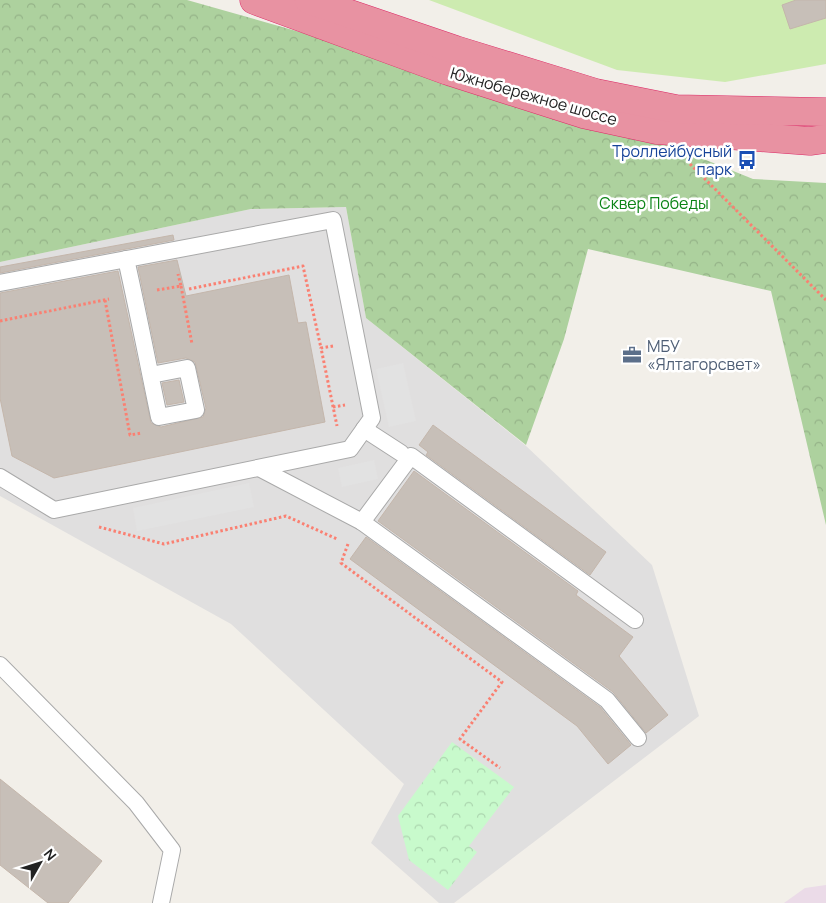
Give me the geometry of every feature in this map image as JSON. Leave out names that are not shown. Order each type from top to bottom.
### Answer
[{"type":"highway","name":"Южнобережное шоссе","points":[[254,0],[448,71],[583,114],[656,130],[810,141],[826,139]]},
{"type":"highway","name":"Южнобережное шоссе","points":[[309,0],[456,50],[596,92],[676,109],[826,112]]},
{"type":"lane","points":[[0,283],[333,220],[372,418],[350,449],[54,510],[0,477]]},
{"type":"lane","points":[[126,259],[150,375]]},
{"type":"lane","points":[[364,429],[401,452]]},
{"type":"lane","points":[[362,522],[411,456],[635,620]]},
{"type":"lane","points":[[259,468],[362,522],[607,700],[638,738]]},
{"type":"lane","points":[[0,665],[136,803],[172,850],[161,903]]},
{"type":"path","points":[[690,163],[826,300]]},
{"type":"path","points":[[189,289],[303,266],[342,451]]},
{"type":"path","points":[[0,321],[181,286],[177,270]]},
{"type":"path","points":[[321,348],[340,344]]},
{"type":"path","points":[[54,510],[72,521],[164,544],[286,516],[349,545],[341,563],[502,682],[460,739],[500,768]]},
{"type":"shaded area","points":[[346,207],[366,318],[525,445],[652,565],[699,716],[454,903],[439,903],[371,843],[404,784],[231,624],[0,496],[0,262],[251,209]]},
{"type":"shaded area","points":[[403,363],[416,421],[389,427],[376,369]]},
{"type":"shaded area","points":[[374,460],[378,479],[342,487],[338,468]]},
{"type":"shaded area","points":[[249,483],[254,507],[137,531],[133,508]]},
{"type":"shaded area","points":[[826,885],[826,903],[784,903],[805,888]]},
{"type":"green space","name":"Сквер Победы","points":[[0,0],[187,0],[602,118],[753,179],[826,183],[826,525],[771,291],[588,249],[564,339],[526,445],[366,318],[346,207],[251,209],[0,262]]},
{"type":"green space","points":[[429,0],[826,0],[826,64],[725,82],[617,70]]},
{"type":"green space","points":[[452,742],[514,787],[469,846],[477,852],[448,890],[409,860],[398,816]]},
{"type":"building","points":[[796,0],[826,0],[826,18],[790,29],[782,5]]},
{"type":"building","points":[[173,235],[174,240],[0,273],[0,267]]},
{"type":"building","points":[[177,260],[186,296],[289,275],[298,323],[306,322],[325,422],[54,478],[12,456],[0,398],[0,293],[118,271],[151,423],[161,427],[203,417],[206,408],[195,362],[186,358],[158,363],[138,267]]},
{"type":"building","points":[[179,380],[184,402],[167,405],[162,383]]},
{"type":"building","points":[[433,425],[606,552],[590,575],[426,455],[428,452],[419,445]]},
{"type":"building","points":[[414,471],[578,591],[576,595],[633,637],[619,656],[668,715],[646,733],[613,692],[378,521]]},
{"type":"building","points":[[366,537],[600,707],[631,745],[608,764],[577,726],[350,559]]},
{"type":"building","points":[[0,779],[102,861],[68,903],[48,903],[0,865]]},
{"type":"place","name":"Троллейбусный парк","points":[[747,160]]},
{"type":"place","name":"МБУ «Ялтагорсвет»","points":[[632,355]]}]
